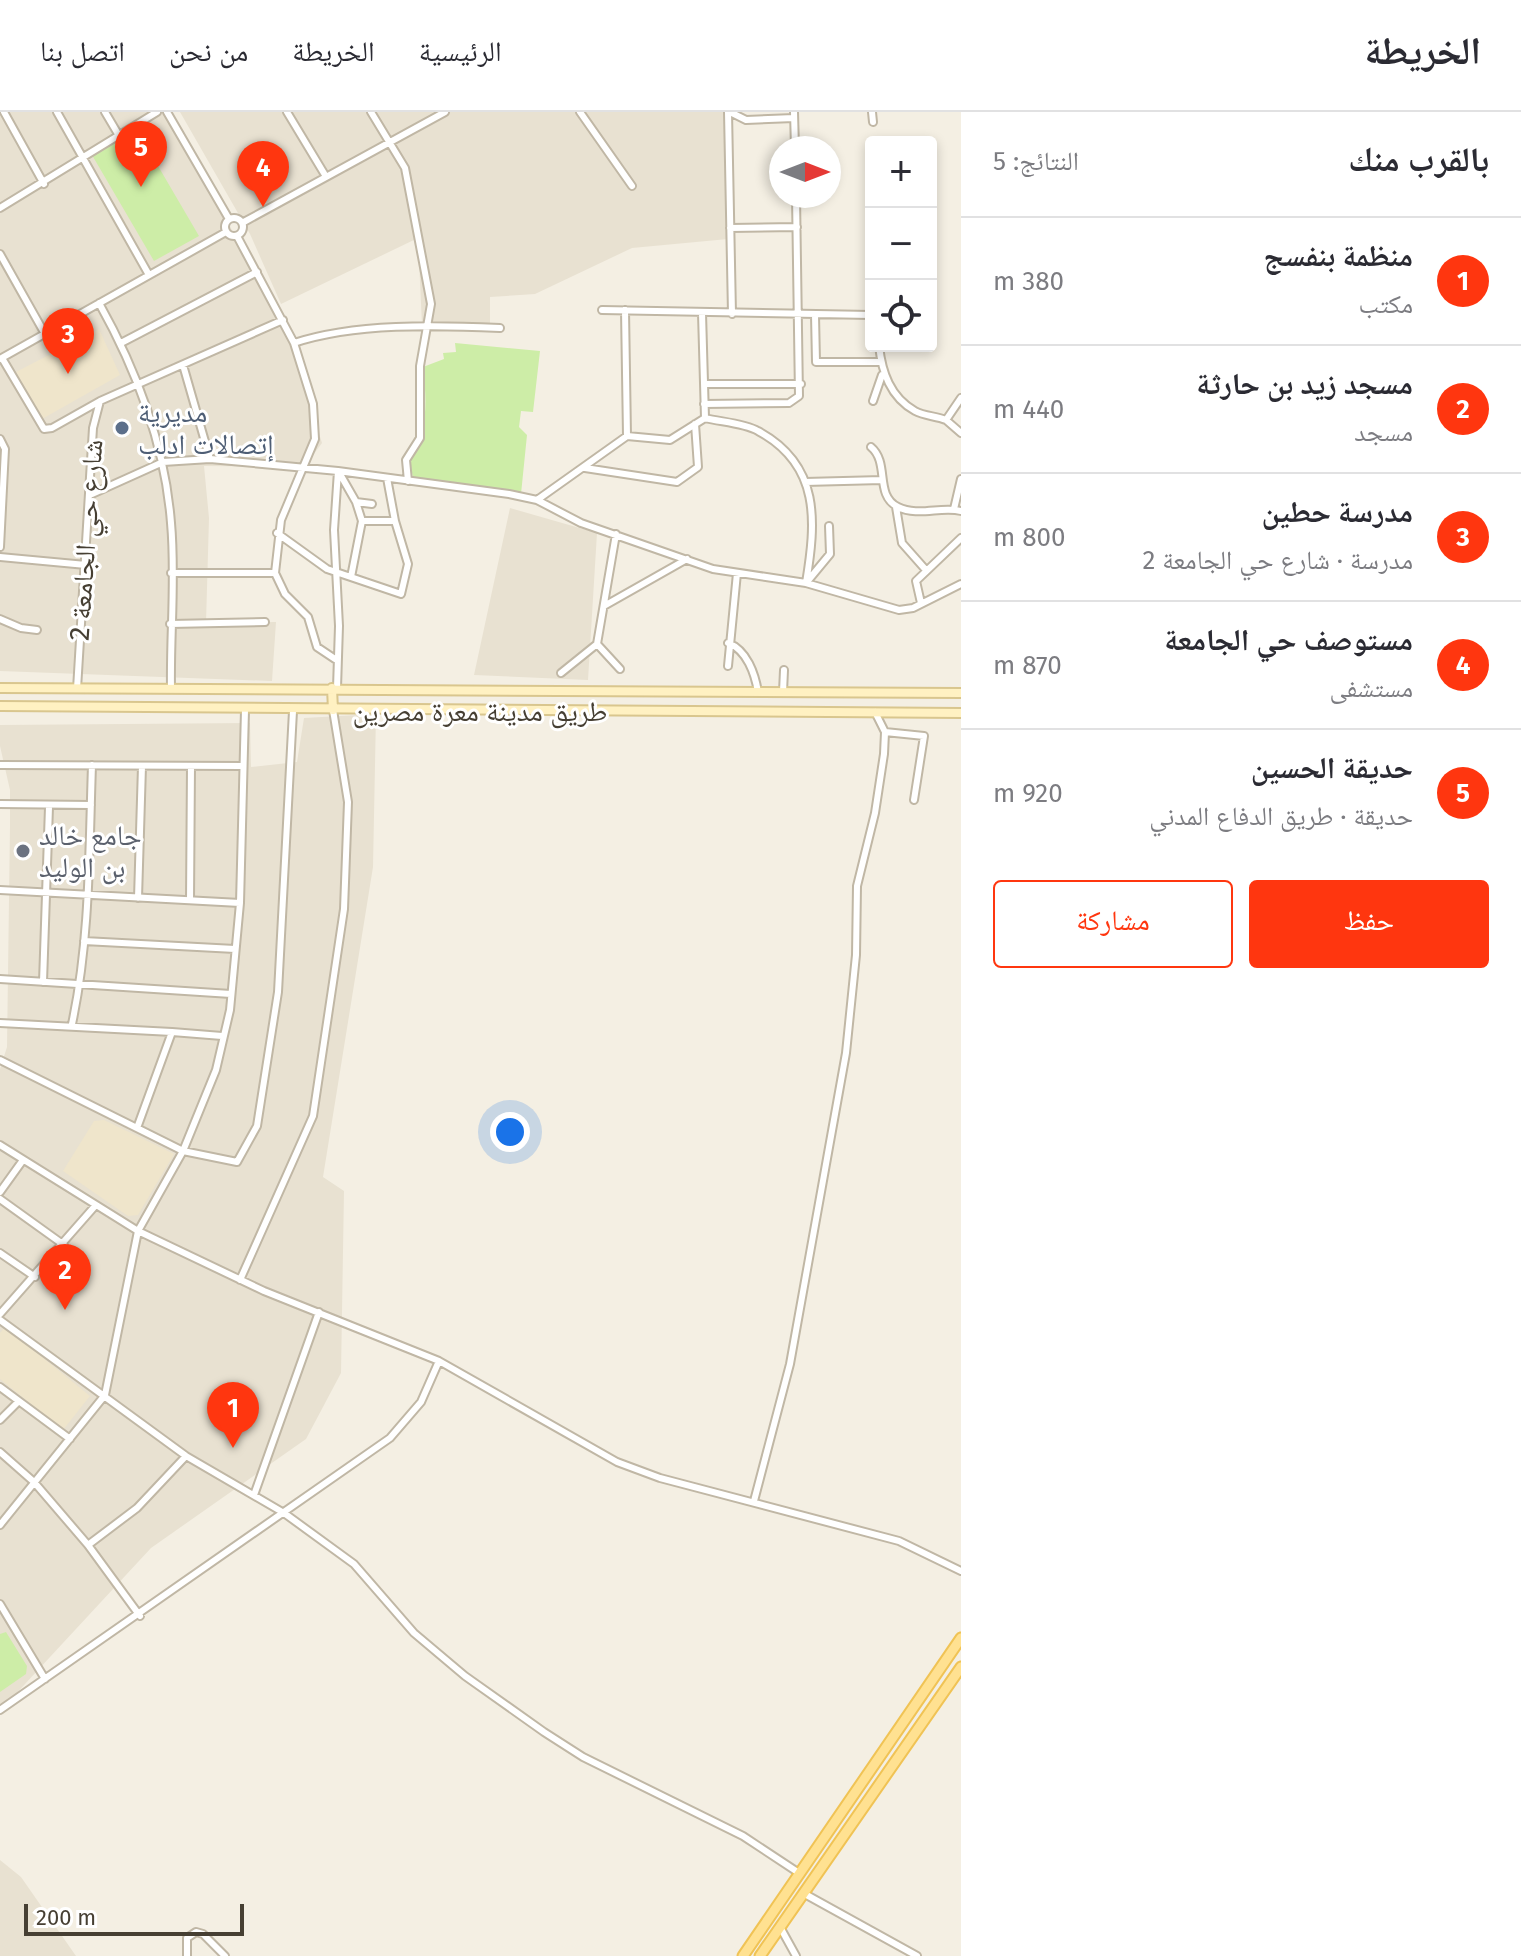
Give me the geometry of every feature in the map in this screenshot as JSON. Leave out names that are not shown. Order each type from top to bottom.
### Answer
[{"type":"main road","name":"طريق مدينة معرة مصرين","points":[[0,688],[961,693]]},
{"type":"main road","points":[[333,710],[334,688]]},
{"type":"main road","name":"طريق مدينة معرة مصرين","points":[[0,706],[293,711],[961,713]]},
{"type":"main road","points":[[743,1956],[961,1638]]},
{"type":"main road","points":[[760,1956],[961,1667]]},
{"type":"street","points":[[4,112],[44,184]]},
{"type":"street","points":[[57,112],[149,275]]},
{"type":"street","points":[[105,112],[118,134]]},
{"type":"street","points":[[0,208],[44,184],[82,155],[157,112]]},
{"type":"street","points":[[167,112],[229,219],[242,223],[445,112]]},
{"type":"street","points":[[287,112],[325,175]]},
{"type":"street","points":[[371,112],[400,156],[408,181],[430,292],[429,324],[420,366],[420,438],[406,460],[408,481]]},
{"type":"street","points":[[580,112],[632,186]]},
{"type":"street","points":[[732,314],[729,112],[746,120],[794,115],[795,136]]},
{"type":"street","points":[[872,112],[873,122]]},
{"type":"street","points":[[704,404],[792,402],[799,396],[796,208]]},
{"type":"street","points":[[100,401],[52,428],[44,429],[1,359],[226,232],[229,219]]},
{"type":"street","points":[[237,236],[242,230],[242,223]]},
{"type":"street","points":[[730,228],[797,227]]},
{"type":"street","points":[[226,232],[237,236],[283,320],[310,389],[316,433],[277,533],[275,573],[285,594],[308,617],[317,647],[335,659]]},
{"type":"street","points":[[0,254],[45,334]]},
{"type":"street","points":[[121,343],[257,272]]},
{"type":"street","points":[[99,303],[121,343],[138,384],[163,462],[172,525],[171,689]]},
{"type":"street","points":[[602,310],[865,315]]},
{"type":"street","points":[[625,310],[627,436]]},
{"type":"street","points":[[702,313],[705,418]]},
{"type":"street","points":[[815,315],[816,362],[881,362]]},
{"type":"street","name":"شارع حي الجامعة 2","points":[[77,689],[92,494],[93,428],[100,401],[283,320]]},
{"type":"street","points":[[294,343],[318,337],[429,324],[500,328]]},
{"type":"street","points":[[873,401],[882,375],[880,352]]},
{"type":"street","points":[[183,365],[210,459]]},
{"type":"street","points":[[882,375],[901,400],[915,411],[946,420],[961,433]]},
{"type":"street","points":[[704,384],[801,384]]},
{"type":"street","points":[[946,420],[961,398]]},
{"type":"street","points":[[537,500],[627,436],[670,440],[705,418],[756,429],[781,446],[805,482],[813,509],[813,537],[806,583]]},
{"type":"street","points":[[585,468],[677,482],[698,467],[695,424]]},
{"type":"street","points":[[0,439],[5,449],[0,547]]},
{"type":"street","points":[[871,447],[881,458],[885,493],[896,507],[902,543],[925,569]]},
{"type":"street","points":[[92,494],[163,462],[210,459],[301,467],[537,500],[581,523],[687,559],[737,573],[806,583],[899,610],[961,584]]},
{"type":"street","points":[[338,471],[362,521],[351,577]]},
{"type":"street","points":[[334,688],[339,632],[335,502],[338,471]]},
{"type":"street","points":[[277,533],[295,543],[323,567],[401,594],[408,564],[395,521],[387,478]]},
{"type":"street","points":[[896,507],[915,512],[958,510],[961,479]]},
{"type":"street","points":[[805,482],[882,480]]},
{"type":"street","points":[[335,502],[354,499],[372,504]]},
{"type":"street","points":[[362,521],[395,521]]},
{"type":"street","points":[[806,583],[830,554],[829,526]]},
{"type":"street","points":[[561,673],[597,644],[616,534]]},
{"type":"street","points":[[921,603],[915,585],[925,569],[961,538]]},
{"type":"street","points":[[0,557],[86,565]]},
{"type":"street","points":[[603,607],[687,559]]},
{"type":"street","points":[[171,573],[275,573]]},
{"type":"street","points":[[728,666],[737,573]]},
{"type":"street","points":[[0,619],[21,628],[37,630]]},
{"type":"street","points":[[170,624],[265,622]]},
{"type":"street","points":[[728,643],[735,646],[752,668],[758,692]]},
{"type":"street","points":[[597,644],[620,669]]},
{"type":"street","points":[[783,692],[784,670]]},
{"type":"street","points":[[0,1525],[105,1395],[138,1231],[183,1151],[216,1070],[231,994],[240,903],[245,710]]},
{"type":"street","points":[[240,1280],[313,1116],[344,909],[348,802],[333,710]]},
{"type":"street","points":[[0,1060],[183,1151],[237,1162],[257,1126],[278,992],[293,711]]},
{"type":"street","points":[[754,1501],[790,1364],[846,1053],[856,955],[857,886],[875,813],[885,732],[875,712]]},
{"type":"street","points":[[885,732],[924,736],[914,800]]},
{"type":"street","points":[[0,765],[243,766]]},
{"type":"street","points":[[72,1024],[81,984],[88,895],[92,765]]},
{"type":"street","points":[[138,898],[142,766]]},
{"type":"street","points":[[190,900],[191,766]]},
{"type":"street","points":[[0,804],[49,807],[91,805]]},
{"type":"street","points":[[43,982],[49,807]]},
{"type":"street","points":[[0,890],[240,903]]},
{"type":"street","points":[[84,941],[235,949]]},
{"type":"street","points":[[0,979],[231,994]]},
{"type":"street","points":[[0,1023],[72,1024],[222,1036]]},
{"type":"street","points":[[137,1128],[172,1032]]},
{"type":"street","points":[[0,1145],[138,1231],[240,1280],[439,1361],[617,1462],[660,1478],[899,1541],[961,1571]]},
{"type":"street","points":[[0,1192],[23,1160]]},
{"type":"street","points":[[0,1199],[64,1245]]},
{"type":"street","points":[[95,1206],[35,1277],[3,1306],[0,1317],[186,1456],[284,1513],[354,1564],[414,1633],[544,1732],[583,1757],[743,1836],[799,1873]]},
{"type":"street","points":[[0,1253],[35,1277]]},
{"type":"street","points":[[254,1495],[319,1312]]},
{"type":"street","points":[[0,1710],[140,1616],[399,1430],[421,1402],[439,1361]]},
{"type":"street","points":[[0,1387],[70,1439]]},
{"type":"street","points":[[0,1420],[19,1401]]},
{"type":"street","points":[[0,1452],[34,1482],[88,1545],[140,1616]]},
{"type":"street","points":[[88,1545],[137,1508],[186,1456]]},
{"type":"street","points":[[0,1510],[7,1516]]},
{"type":"street","points":[[0,1604],[45,1679]]},
{"type":"street","points":[[803,1893],[917,1956]]},
{"type":"street","points":[[780,1927],[796,1956]]},
{"type":"street","points":[[187,1956],[187,1938],[196,1932],[203,1934],[225,1956]]},
{"type":"shaded area","points":[[0,112],[165,112],[283,320],[322,443],[304,467],[204,466],[209,518],[206,623],[276,622],[272,681],[0,671]]},
{"type":"shaded area","points":[[180,112],[724,112],[728,239],[632,248],[535,294],[490,297],[490,328],[422,325],[418,238],[281,304],[250,234]]},
{"type":"shaded area","points":[[99,329],[120,375],[42,419],[16,372]]},
{"type":"shaded area","points":[[510,508],[597,533],[588,680],[474,675]]},
{"type":"shaded area","points":[[376,714],[373,867],[323,1177],[344,1191],[341,1373],[306,1439],[151,1548],[0,1711],[0,1069],[7,1047],[10,790],[0,746],[0,725],[250,723],[251,767],[297,762],[304,718]]},
{"type":"shaded area","points":[[104,1120],[174,1154],[138,1215],[128,1216],[63,1171],[94,1121]]},
{"type":"shaded area","points":[[5,1327],[90,1396],[63,1430],[0,1379],[0,1333]]},
{"type":"shaded area","points":[[0,1860],[21,1877],[76,1956],[0,1956]]},
{"type":"green space","points":[[137,130],[199,236],[154,261],[92,155]]},
{"type":"green space","points":[[455,343],[540,351],[533,412],[521,411],[519,427],[527,435],[521,494],[413,478],[410,462],[425,416],[423,367],[444,359],[443,353],[456,352]]},
{"type":"green space","points":[[6,1632],[27,1666],[26,1674],[0,1692],[0,1634]]},
{"type":"place","name":"حديقة الحسين","points":[[141,187]]},
{"type":"place","name":"مستوصف حي الجامعة","points":[[263,207]]},
{"type":"place","name":"مدرسة حطين","points":[[68,374]]},
{"type":"place","name":"مديرية إتصالات ادلب","points":[[122,428]]},
{"type":"place","name":"جامع خالد بن الوليد","points":[[23,851]]},
{"type":"place","name":"مسجد زيد بن حارثة","points":[[65,1310]]},
{"type":"place","name":"منظمة بنفسج","points":[[233,1448]]}]
